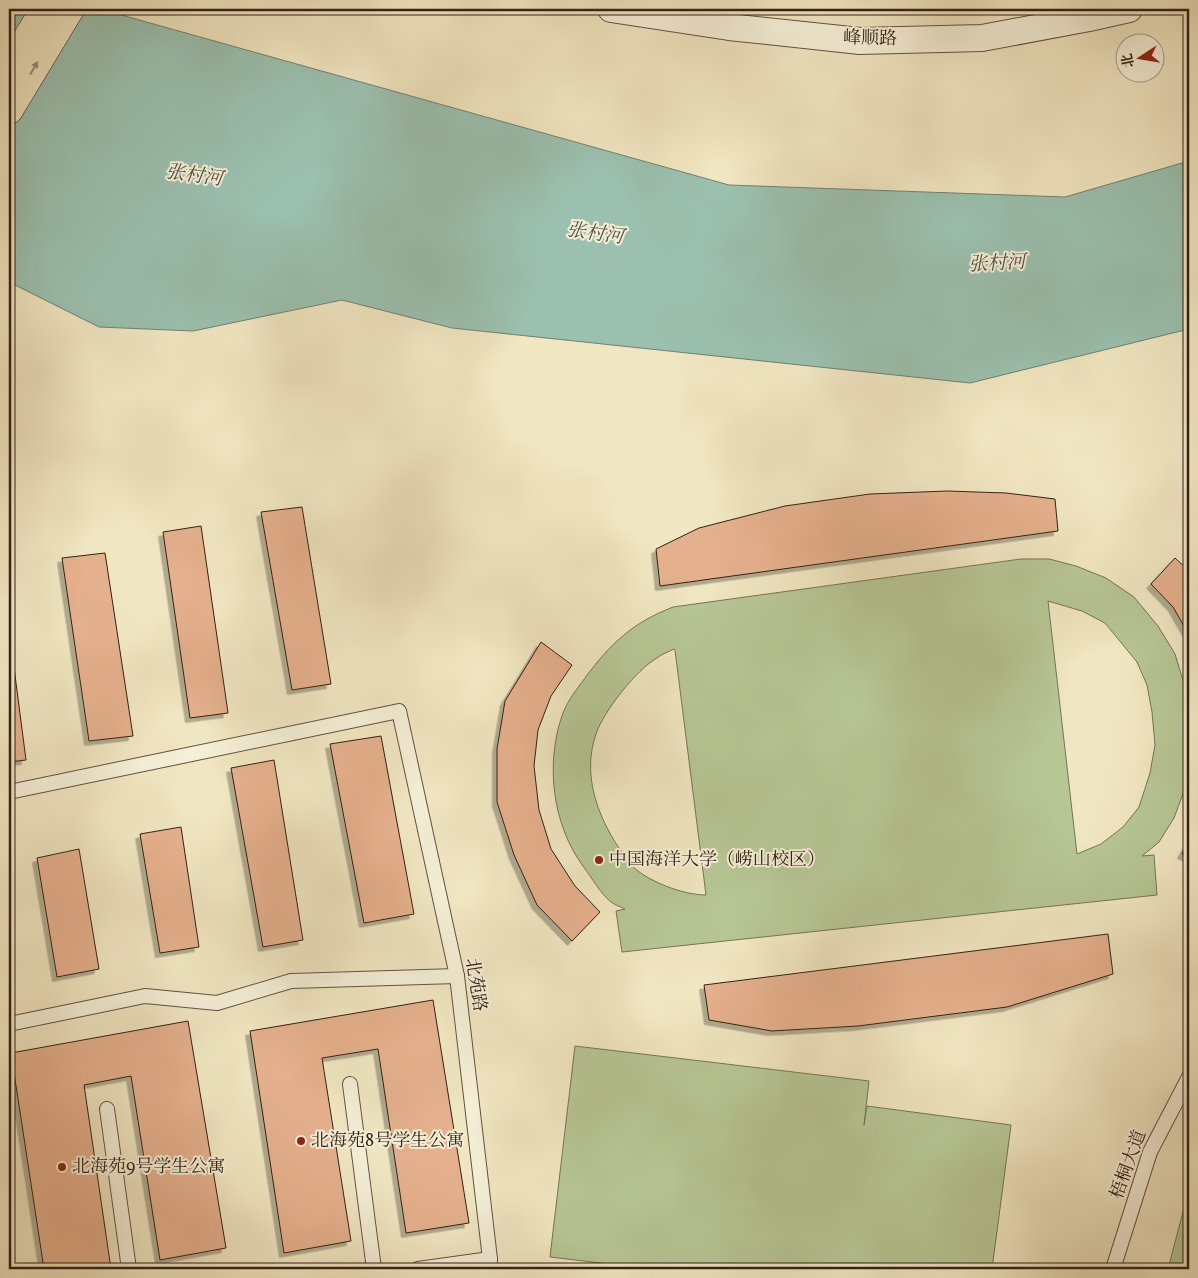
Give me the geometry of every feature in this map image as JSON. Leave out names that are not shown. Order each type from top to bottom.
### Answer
[{"type":"main road","points":[[9,68],[45,9]]},
{"type":"main road","points":[[9,110],[70,9]]},
{"type":"street","name":"峰顺路","points":[[610,9],[729,27],[860,41],[982,38],[1129,9]]},
{"type":"lane","name":"北苑路","points":[[9,792],[399,711],[456,976],[490,1264]]},
{"type":"lane","points":[[9,1024],[145,996],[217,1003],[292,982],[456,976]]},
{"type":"lane","name":"梧桐大道","points":[[1113,1269],[1150,1152],[1189,1077]]},
{"type":"lane","points":[[350,1084],[374,1269]]},
{"type":"lane","points":[[107,1109],[129,1269]]},
{"type":"lane","points":[[418,1269],[490,1264]]},
{"type":"shaded area","points":[[1021,559],[1049,559],[1076,566],[1106,578],[1134,597],[1158,626],[1175,654],[1186,690],[1189,709],[1189,772],[1184,791],[1174,818],[1159,842],[1142,856],[1154,855],[1157,895],[622,952],[616,911],[625,909],[611,902],[600,890],[583,866],[564,831],[558,812],[555,792],[554,752],[557,732],[565,708],[604,654],[634,627],[673,607]],"holes":[[[1048,601],[1082,611],[1105,623],[1137,662],[1147,685],[1152,712],[1155,745],[1150,773],[1139,807],[1123,827],[1101,844],[1077,854]],[[675,650],[706,895],[687,893],[665,886],[645,876],[630,864],[604,822],[598,808],[591,779],[592,749],[596,734],[613,703],[640,671]]]},
{"type":"shaded area","points":[[575,1046],[869,1081],[864,1125],[867,1106],[1011,1125],[992,1269],[651,1269],[550,1257]]},
{"type":"shaded area","points":[[1189,1189],[1189,1269],[1168,1269]]},
{"type":"water","name":"张村河","points":[[9,9],[100,9],[729,185],[1065,197],[1189,161],[1189,329],[970,383],[452,328],[342,300],[193,331],[99,327],[9,282]]},
{"type":"building","points":[[947,491],[1006,493],[1055,499],[1058,531],[660,586],[656,549],[699,528],[785,506],[870,494]]},
{"type":"building","points":[[302,507],[331,684],[292,690],[261,512]]},
{"type":"building","points":[[201,526],[228,713],[190,718],[163,532]]},
{"type":"building","points":[[105,553],[133,736],[89,741],[62,558]]},
{"type":"building","points":[[1175,558],[1189,571],[1189,635],[1173,607],[1151,584]]},
{"type":"building","points":[[9,629],[26,760],[9,762]]},
{"type":"building","points":[[541,642],[572,665],[551,696],[538,730],[534,766],[539,810],[551,849],[575,886],[600,912],[572,941],[537,905],[514,855],[497,802],[497,749],[505,701]]},
{"type":"building","points":[[381,736],[414,914],[364,923],[330,744]]},
{"type":"building","points":[[274,760],[303,940],[263,947],[231,768]]},
{"type":"building","points":[[181,827],[199,947],[160,953],[140,834]]},
{"type":"building","points":[[1189,841],[1189,857],[1182,854]]},
{"type":"building","points":[[79,849],[99,969],[57,977],[37,858]]},
{"type":"building","points":[[1108,934],[1113,974],[1007,1007],[858,1026],[772,1031],[709,1020],[704,985]]},
{"type":"building","name":"北海苑8号学生公寓","points":[[433,1000],[469,1223],[406,1233],[378,1049],[322,1058],[351,1241],[284,1253],[250,1031]]},
{"type":"building","name":"北海苑9号学生公寓","points":[[188,1021],[226,1248],[160,1260],[131,1076],[84,1085],[111,1269],[44,1269],[11,1053]]},
{"type":"place","name":"中国海洋大学（崂山校区）","points":[[599,860]]},
{"type":"place","name":"北海苑8号学生公寓","points":[[301,1141]]},
{"type":"place","name":"北海苑9号学生公寓","points":[[62,1167]]}]
